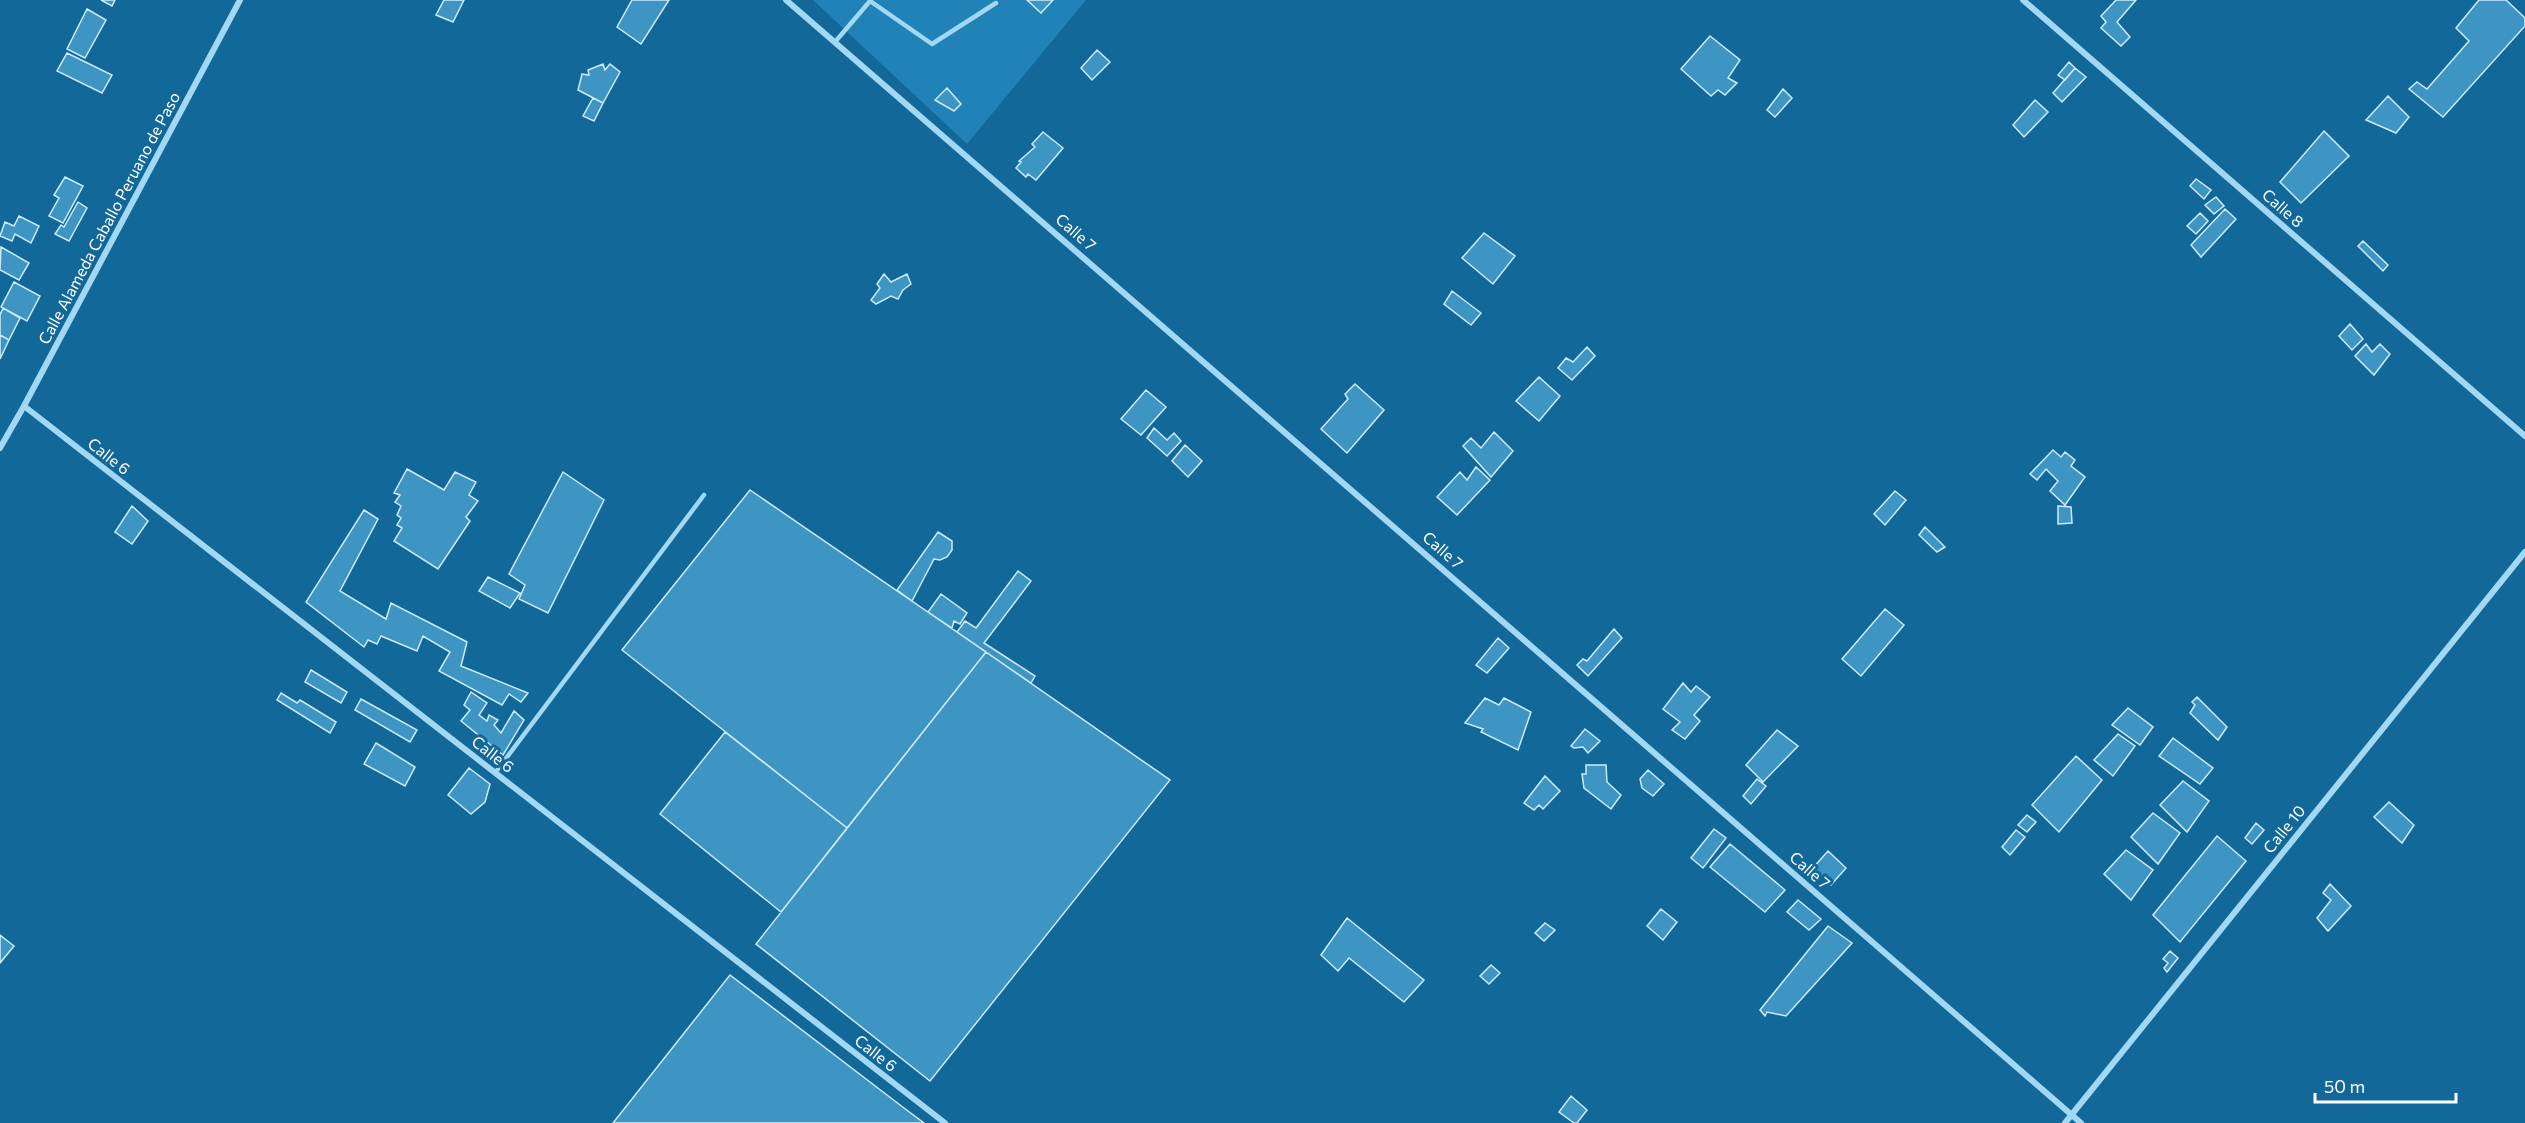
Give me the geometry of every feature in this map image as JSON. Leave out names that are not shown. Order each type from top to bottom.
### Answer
[{"type":"street","name":"Calle Alameda Caballo Peruano de Paso","points":[[0,447],[240,0]]},
{"type":"street","name":"Calle 7","points":[[786,0],[1263,411],[2081,1123]]},
{"type":"street","name":"Calle 8","points":[[2023,0],[2525,436]]},
{"type":"street","name":"Calle 6","points":[[24,406],[945,1123]]},
{"type":"street","name":"Calle 10","points":[[2065,1123],[2525,552]]},
{"type":"lane","points":[[835,42],[870,1],[932,44],[996,3]]},
{"type":"lane","points":[[495,773],[704,495]]},
{"type":"shaded area","points":[[813,0],[1086,0],[967,144]]},
{"type":"building","points":[[101,0],[115,0],[112,6]]},
{"type":"building","points":[[444,0],[464,0],[453,22],[436,15]]},
{"type":"building","points":[[632,0],[669,0],[641,44],[617,27]]},
{"type":"building","points":[[1027,0],[1053,0],[1041,13]]},
{"type":"building","points":[[2116,0],[2136,0],[2117,22],[2130,37],[2121,46],[2101,28],[2106,22],[2101,16]]},
{"type":"building","points":[[2479,0],[2506,0],[2525,18],[2525,26],[2443,117],[2409,89],[2417,82],[2427,89],[2469,41],[2456,28]]},
{"type":"building","points":[[87,9],[106,20],[85,58],[67,49]]},
{"type":"building","points":[[1710,36],[1740,60],[1728,78],[1737,83],[1725,95],[1718,90],[1711,96],[1681,69]]},
{"type":"building","points":[[1097,50],[1110,62],[1092,80],[1081,68]]},
{"type":"building","points":[[67,53],[112,75],[102,93],[57,71]]},
{"type":"building","points":[[2069,62],[2075,68],[2065,80],[2058,75]]},
{"type":"building","points":[[603,64],[605,70],[610,64],[620,72],[603,103],[578,90],[582,74],[589,75],[588,70]]},
{"type":"building","points":[[2075,68],[2086,77],[2062,102],[2053,93]]},
{"type":"building","points":[[947,88],[961,104],[954,111],[935,100]]},
{"type":"building","points":[[1783,89],[1792,98],[1775,117],[1767,110]]},
{"type":"building","points":[[2388,96],[2409,117],[2396,133],[2366,120]]},
{"type":"building","points":[[593,98],[603,103],[594,121],[583,116]]},
{"type":"building","points":[[2035,100],[2048,112],[2024,137],[2013,125]]},
{"type":"building","points":[[2324,131],[2349,156],[2301,203],[2280,182]]},
{"type":"building","points":[[1043,132],[1063,148],[1036,180],[1028,174],[1026,177],[1016,168],[1021,162],[1019,161],[1035,147],[1032,144]]},
{"type":"building","points":[[65,177],[83,186],[63,223],[49,216],[59,198],[54,195]]},
{"type":"building","points":[[2196,179],[2211,190],[2204,199],[2190,186]]},
{"type":"building","points":[[2216,197],[2224,206],[2214,214],[2205,205]]},
{"type":"building","points":[[78,202],[87,208],[69,241],[55,234],[61,225],[64,227]]},
{"type":"building","points":[[2225,209],[2236,219],[2201,257],[2191,245]]},
{"type":"building","points":[[2200,213],[2208,221],[2196,234],[2187,226]]},
{"type":"building","points":[[19,216],[39,226],[31,243],[15,234],[12,241],[0,236],[5,222],[14,226]]},
{"type":"building","points":[[1484,233],[1515,256],[1493,284],[1462,258]]},
{"type":"building","points":[[2363,241],[2388,265],[2383,271],[2358,246]]},
{"type":"building","points":[[1,247],[29,263],[19,280],[0,270]]},
{"type":"building","points":[[884,274],[891,282],[907,274],[911,284],[903,290],[898,299],[891,296],[876,304],[871,300],[880,288],[877,284]]},
{"type":"building","points":[[14,282],[40,296],[27,321],[1,307]]},
{"type":"building","points":[[1452,291],[1481,313],[1471,325],[1444,304]]},
{"type":"building","points":[[3,308],[20,318],[9,340],[0,335],[0,315]]},
{"type":"building","points":[[2350,324],[2363,339],[2352,350],[2339,336]]},
{"type":"building","points":[[0,335],[9,340],[0,359]]},
{"type":"building","points":[[2366,344],[2372,352],[2380,344],[2390,354],[2374,375],[2355,356]]},
{"type":"building","points":[[1587,347],[1595,356],[1572,380],[1558,368],[1566,358],[1573,362]]},
{"type":"building","points":[[1539,377],[1560,396],[1539,421],[1516,401]]},
{"type":"building","points":[[1355,384],[1384,410],[1347,453],[1321,429],[1348,399],[1345,394]]},
{"type":"building","points":[[1146,390],[1166,407],[1141,435],[1121,419]]},
{"type":"building","points":[[1154,428],[1167,440],[1174,433],[1181,441],[1167,456],[1147,438]]},
{"type":"building","points":[[1494,432],[1513,451],[1491,477],[1463,446],[1471,438],[1481,448]]},
{"type":"building","points":[[1185,445],[1202,461],[1188,477],[1172,461]]},
{"type":"building","points":[[2053,450],[2061,457],[2065,452],[2075,460],[2071,466],[2085,477],[2065,505],[2050,491],[2058,481],[2046,469],[2037,480],[2030,474]]},
{"type":"building","points":[[1476,467],[1490,480],[1457,515],[1437,497],[1460,472],[1467,480]]},
{"type":"building","points":[[407,469],[444,490],[455,472],[476,482],[469,495],[478,501],[466,517],[470,521],[438,569],[394,541],[402,528],[397,525],[401,518],[397,515],[401,506],[395,502],[400,495],[394,493]]},
{"type":"building","points":[[563,472],[604,500],[548,613],[519,599],[525,585],[509,574]]},
{"type":"building","points":[[750,490],[986,652],[847,828],[622,650]]},
{"type":"building","points":[[1895,491],[1906,500],[1885,525],[1874,514]]},
{"type":"building","points":[[132,506],[148,521],[132,544],[115,532]]},
{"type":"building","points":[[2058,506],[2071,507],[2072,523],[2058,524]]},
{"type":"building","points":[[364,510],[378,519],[340,591],[386,619],[391,603],[467,642],[461,666],[528,693],[521,702],[509,694],[502,705],[439,671],[450,652],[423,636],[417,651],[381,636],[377,644],[368,640],[364,647],[306,602]]},
{"type":"building","points":[[1925,527],[1945,547],[1937,552],[1919,535]]},
{"type":"building","points":[[938,532],[952,541],[952,550],[947,557],[940,560],[934,559],[912,601],[897,590]]},
{"type":"building","points":[[1018,571],[1031,581],[984,643],[1035,676],[1031,683],[957,632],[965,621],[976,628]]},
{"type":"building","points":[[488,577],[520,593],[510,608],[479,591]]},
{"type":"building","points":[[941,594],[967,613],[960,624],[954,621],[952,628],[928,612]]},
{"type":"building","points":[[1885,609],[1904,625],[1861,676],[1842,659]]},
{"type":"building","points":[[1614,629],[1622,638],[1588,676],[1577,665],[1583,659],[1587,661]]},
{"type":"building","points":[[1498,638],[1509,648],[1487,673],[1476,665]]},
{"type":"building","points":[[986,652],[1170,780],[930,1081],[756,944]]},
{"type":"building","points":[[311,670],[347,692],[341,703],[305,682]]},
{"type":"building","points":[[1683,683],[1691,692],[1696,686],[1710,697],[1694,715],[1700,721],[1685,739],[1672,730],[1680,722],[1663,709]]},
{"type":"building","points":[[471,692],[487,703],[479,715],[487,721],[489,715],[498,720],[494,725],[501,733],[514,711],[524,720],[503,755],[461,721],[470,710],[464,705]]},
{"type":"building","points":[[281,693],[297,703],[300,700],[336,722],[330,733],[277,700]]},
{"type":"building","points":[[2197,697],[2227,727],[2218,740],[2190,713],[2195,705],[2192,702]]},
{"type":"building","points":[[1485,698],[1499,705],[1504,698],[1531,712],[1518,750],[1481,732],[1483,729],[1465,723]]},
{"type":"building","points":[[361,699],[417,730],[410,742],[355,710]]},
{"type":"building","points":[[2128,708],[2153,727],[2140,745],[2112,725]]},
{"type":"building","points":[[1585,729],[1600,741],[1588,753],[1583,747],[1571,746]]},
{"type":"building","points":[[1777,730],[1798,746],[1763,782],[1746,765]]},
{"type":"building","points":[[725,732],[847,828],[781,912],[660,814]]},
{"type":"building","points":[[2118,734],[2135,746],[2113,776],[2094,760]]},
{"type":"building","points":[[2173,738],[2213,768],[2200,784],[2159,756]]},
{"type":"building","points":[[376,743],[415,767],[405,786],[364,764]]},
{"type":"building","points":[[2076,756],[2102,780],[2059,832],[2032,805]]},
{"type":"building","points":[[1586,765],[1606,765],[1607,782],[1621,795],[1611,809],[1584,788],[1582,774],[1586,774]]},
{"type":"building","points":[[469,768],[490,784],[485,802],[471,814],[448,795]]},
{"type":"building","points":[[1648,770],[1664,784],[1653,796],[1642,788],[1640,779]]},
{"type":"building","points":[[1545,776],[1560,791],[1543,809],[1539,805],[1534,810],[1524,803]]},
{"type":"building","points":[[1757,779],[1766,786],[1751,804],[1743,796]]},
{"type":"building","points":[[2183,781],[2209,801],[2187,832],[2160,805]]},
{"type":"building","points":[[2389,802],[2414,825],[2402,843],[2374,817]]},
{"type":"building","points":[[2153,813],[2180,833],[2158,864],[2131,837]]},
{"type":"building","points":[[2027,815],[2036,822],[2027,832],[2018,825]]},
{"type":"building","points":[[2256,823],[2264,830],[2252,844],[2245,838]]},
{"type":"building","points":[[1714,829],[1726,838],[1703,868],[1691,858]]},
{"type":"building","points":[[2016,830],[2025,837],[2010,855],[2002,847]]},
{"type":"building","points":[[2217,836],[2246,861],[2180,942],[2153,915]]},
{"type":"building","points":[[1730,844],[1785,890],[1765,912],[1710,867]]},
{"type":"building","points":[[2126,850],[2153,870],[2131,900],[2104,874]]},
{"type":"building","points":[[1828,851],[1846,868],[1831,885],[1812,869]]},
{"type":"building","points":[[2330,884],[2351,906],[2328,931],[2317,918],[2331,900],[2323,893]]},
{"type":"building","points":[[1798,900],[1821,919],[1809,930],[1787,912]]},
{"type":"building","points":[[1661,909],[1677,922],[1663,940],[1647,926]]},
{"type":"building","points":[[1347,918],[1424,980],[1404,1002],[1349,958],[1338,971],[1321,955]]},
{"type":"building","points":[[1545,923],[1555,930],[1544,941],[1535,933]]},
{"type":"building","points":[[1828,926],[1852,943],[1786,1016],[1767,1012],[1765,1016],[1760,1010]]},
{"type":"building","points":[[0,935],[14,946],[0,963]]},
{"type":"building","points":[[2170,951],[2178,958],[2167,972],[2164,968],[2168,963],[2163,959]]},
{"type":"building","points":[[1491,965],[1500,973],[1489,984],[1480,976]]},
{"type":"building","points":[[730,975],[904,1108],[924,1123],[613,1123]]},
{"type":"building","points":[[1571,1096],[1587,1110],[1577,1123],[1559,1112]]}]
